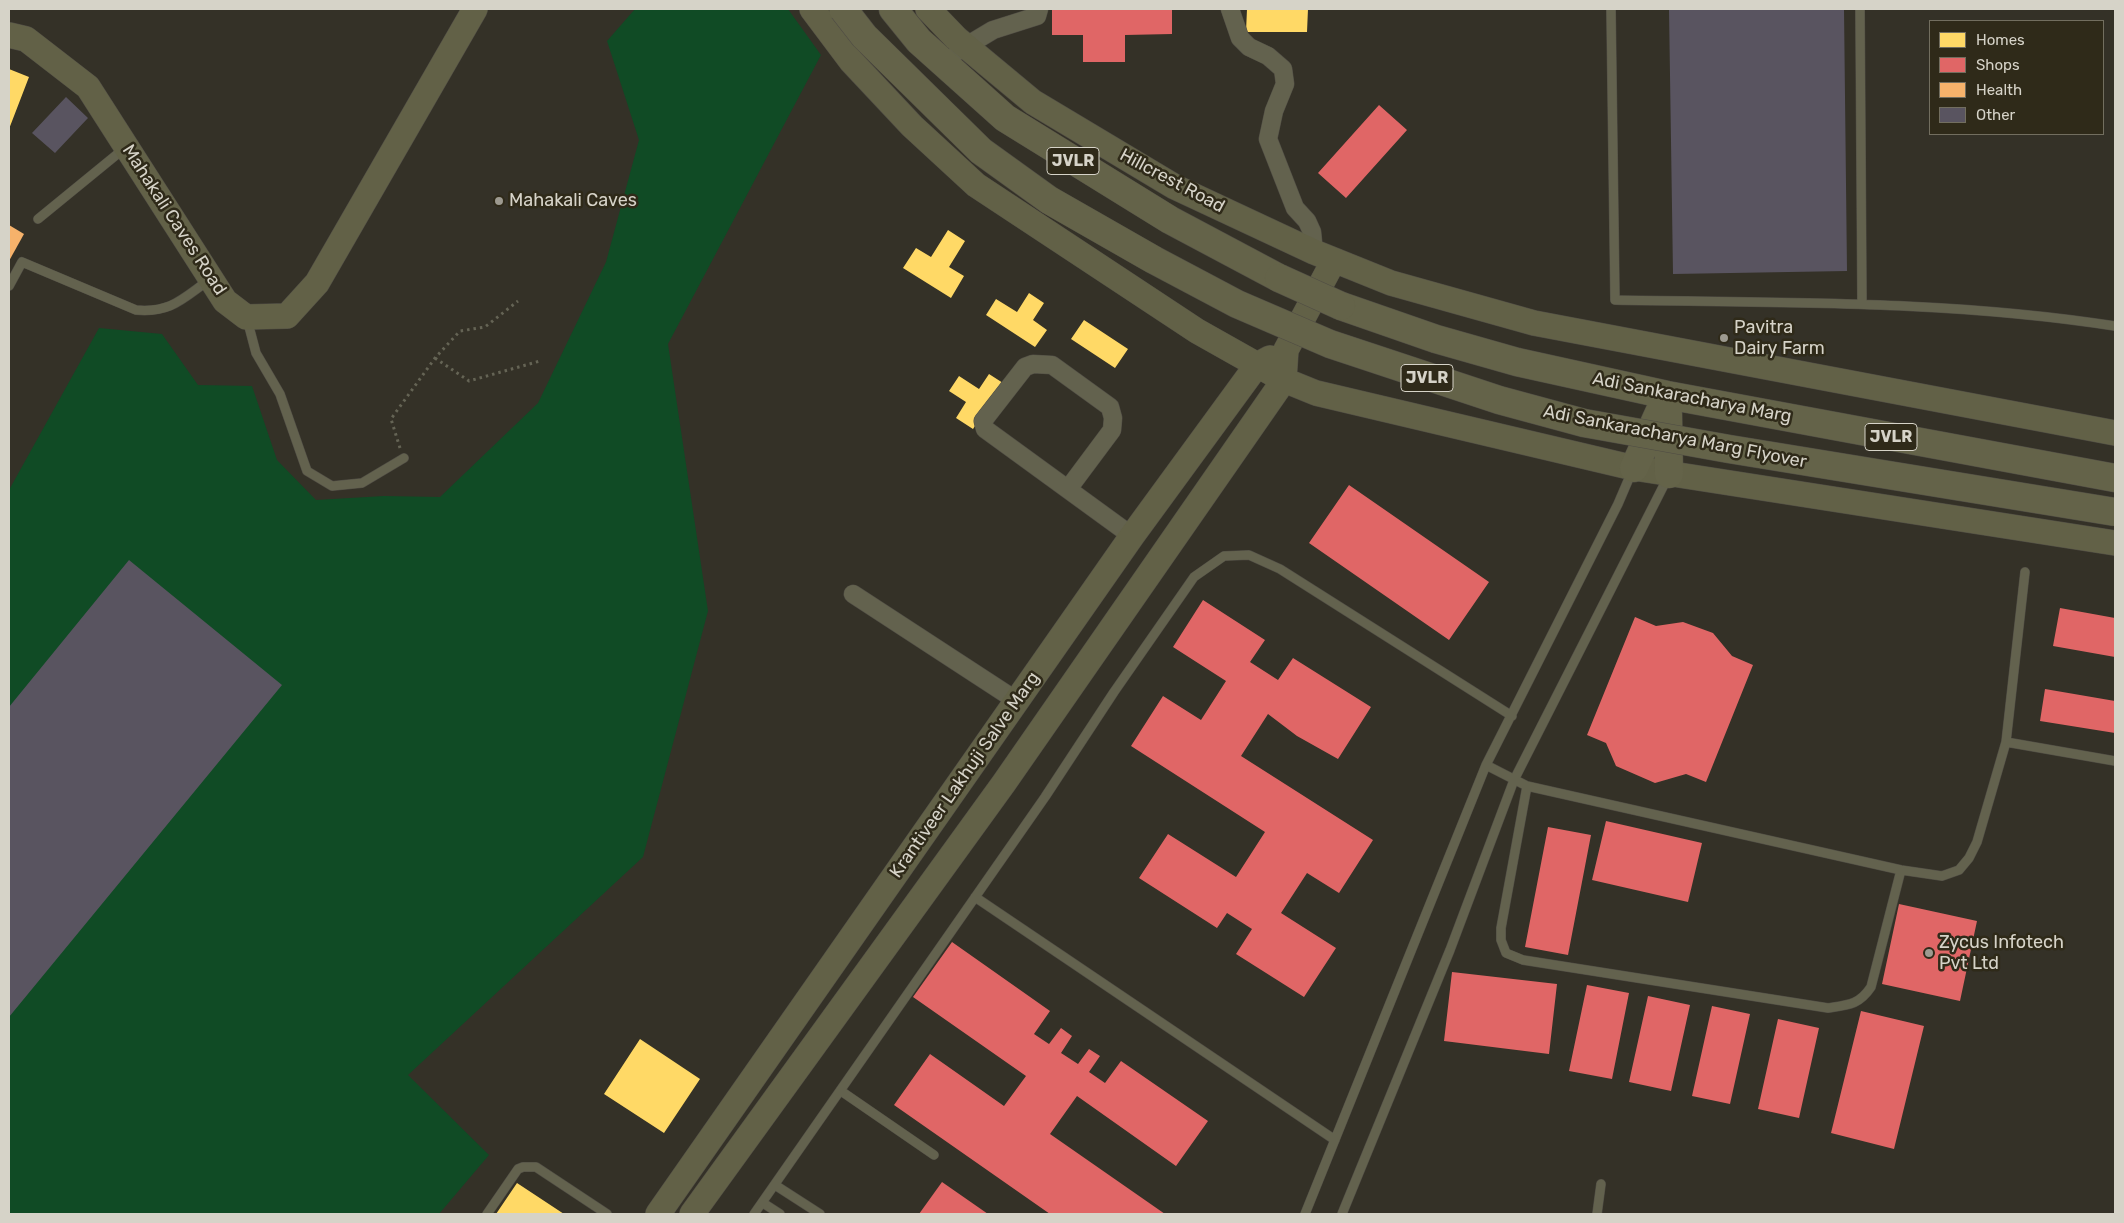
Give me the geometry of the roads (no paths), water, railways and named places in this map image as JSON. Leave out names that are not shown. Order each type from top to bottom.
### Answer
[{"type":"main road","points":[[246,318],[287,316],[316,283],[475,9]]},
{"type":"main road","points":[[812,9],[851,61],[905,119],[976,185],[1198,331],[1284,380],[1316,393],[1634,468],[2115,543]]},
{"type":"main road","name":"Adi Sankaracharya Marg Flyover","points":[[843,9],[864,36],[981,151],[1048,200],[1237,304],[1330,344],[1498,400],[1584,423],[2115,512]]},
{"type":"main road","name":"JVLR","points":[[893,9],[919,42],[941,62]]},
{"type":"main road","name":"Hillcrest Road","points":[[928,9],[966,46],[1032,102],[1175,187],[1324,256],[1391,283],[1534,324],[2115,433]]},
{"type":"main road","name":"Mahakali Caves Road","points":[[9,36],[26,39],[88,87],[225,301],[246,318]]},
{"type":"main road","name":"Adi Sankaracharya Marg","points":[[941,62],[1006,118],[1170,220],[1279,278],[1341,306],[1436,339],[1517,362],[1667,395],[2115,478]]},
{"type":"main road","points":[[1284,380],[1286,350],[1324,256]]},
{"type":"main road","name":"Krantiveer Lakhuji Salve Marg","points":[[658,1214],[1132,536],[1257,365],[1286,350]]},
{"type":"main road","name":"Krantiveer Lakhuji Salve Marg","points":[[692,1214],[1004,783],[1284,380]]},
{"type":"main road","points":[[1634,468],[1667,395]]},
{"type":"main road","points":[[1667,395],[1669,474]]},
{"type":"street","points":[[941,62],[993,30],[1037,16],[1039,9]]},
{"type":"street","points":[[1230,9],[1240,38],[1249,48],[1268,56],[1283,69],[1285,84],[1274,111],[1268,138],[1295,208],[1307,221],[1324,256]]},
{"type":"street","points":[[1068,489],[1112,430],[1113,418],[1110,407],[1052,365],[1033,364],[1025,367],[983,421],[984,427],[1068,489],[1132,536]]},
{"type":"street","points":[[852,594],[1017,701]]},
{"type":"lane","points":[[1612,9],[1615,300],[1862,304],[2053,316],[2115,326]]},
{"type":"lane","points":[[1860,9],[1862,304]]},
{"type":"lane","points":[[38,220],[126,147]]},
{"type":"lane","points":[[9,286],[22,262],[136,310],[154,311],[174,305],[211,279]]},
{"type":"lane","points":[[246,318],[256,352],[280,394],[307,471],[332,486],[362,483],[404,458]]},
{"type":"lane","points":[[1305,1214],[1486,765],[1634,468]]},
{"type":"lane","points":[[1342,1214],[1450,950],[1514,780],[1669,474]]},
{"type":"lane","points":[[754,1214],[842,1091],[1194,577],[1224,556],[1249,555],[1280,569],[1512,716]]},
{"type":"lane","points":[[1486,765],[1527,786],[1901,870],[1942,876],[1959,870],[1969,858],[1977,842],[2006,742],[2025,572]]},
{"type":"lane","points":[[2006,742],[2115,761]]},
{"type":"lane","points":[[1527,786],[1500,940],[1506,953],[1523,960],[1828,1008],[1850,1005],[1864,998],[1871,987],[1901,870]]},
{"type":"lane","points":[[975,897],[1335,1140]]},
{"type":"lane","points":[[842,1091],[934,1155]]},
{"type":"lane","points":[[487,1214],[518,1169],[530,1166],[536,1167],[607,1214]]},
{"type":"lane","points":[[1597,1214],[1601,1184]]},
{"type":"lane","points":[[775,1185],[820,1214]]},
{"type":"lane","points":[[762,1203],[780,1214]]},
{"type":"place","name":"Mahakali Caves","points":[[499,201]]},
{"type":"place","name":"Pavitra Dairy Farm","points":[[1724,338]]},
{"type":"place","name":"Zycus Infotech Pvt Ltd","points":[[1929,953]]}]
